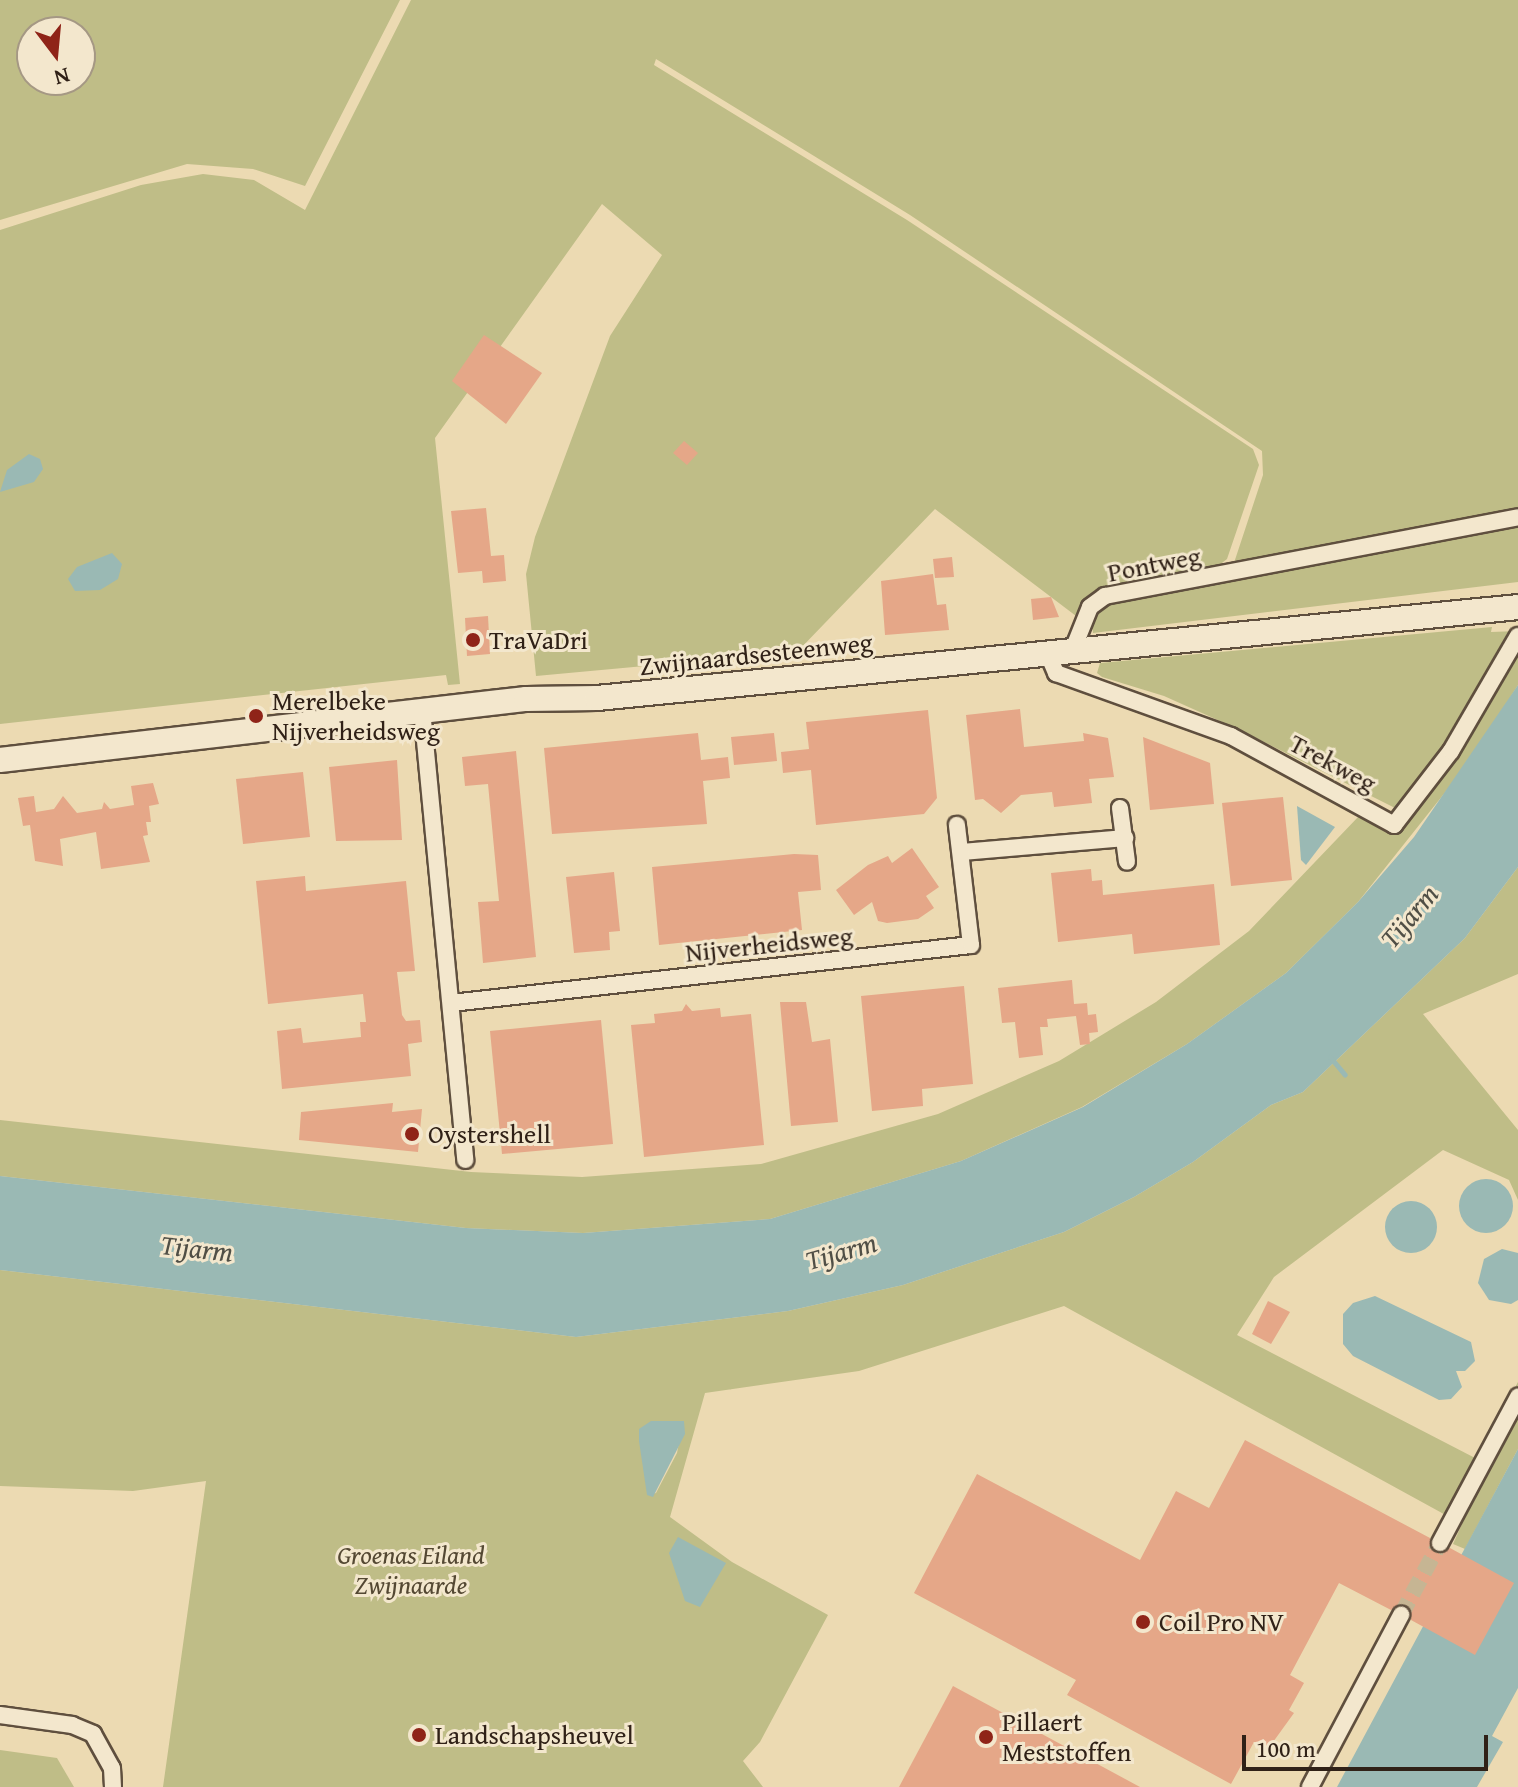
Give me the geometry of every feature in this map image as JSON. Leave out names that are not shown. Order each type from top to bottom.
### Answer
[{"type":"main road","name":"Zwijnaardsesteenweg","points":[[0,760],[307,728],[422,710],[1060,653],[1510,608]]},
{"type":"street","name":"Pontweg","points":[[1060,653],[1090,607],[1105,596],[1229,569],[1518,517]]},
{"type":"street","name":"Trekweg","points":[[1060,653],[1056,673],[1231,736],[1394,825],[1451,751],[1518,636]]},
{"type":"street","points":[[422,710],[465,1160]]},
{"type":"street","points":[[1120,808],[1127,862]]},
{"type":"street","name":"Nijverheidsweg","points":[[451,1003],[971,945],[957,825]]},
{"type":"street","points":[[962,852],[1125,838]]},
{"type":"street","points":[[1440,1543],[1518,1397]]},
{"type":"street","points":[[1310,1787],[1401,1615]]},
{"type":"street","points":[[0,1715],[72,1725],[93,1734],[105,1748],[113,1787]]},
{"type":"green space","points":[[0,0],[400,0],[305,186],[253,169],[187,164],[0,220]]},
{"type":"green space","points":[[411,0],[1518,0],[1518,582],[1093,633],[1091,614],[1102,602],[1230,575],[1263,475],[1262,451],[910,215],[656,59],[654,65],[907,220],[1253,449],[1259,465],[1227,559],[1213,570],[1099,594],[1080,619],[935,509],[797,652],[536,676],[526,574],[535,537],[610,336],[662,255],[602,204],[435,438],[460,684],[448,685],[446,675],[0,724],[0,230],[141,185],[203,174],[254,180],[305,210]]},
{"type":"green space","points":[[1492,627],[1491,632],[1518,631],[1518,685],[1470,761],[1358,902],[1286,973],[1187,1044],[1082,1107],[961,1161],[770,1219],[583,1233],[466,1228],[0,1176],[0,1120],[471,1172],[582,1177],[761,1164],[938,1114],[1059,1061],[1156,1002],[1249,931],[1359,816],[1393,820],[1399,810],[1240,730],[1164,696],[1102,677],[1097,673],[1100,663]]},
{"type":"green space","name":"Groenas Eiland Zwijnaarde","points":[[1518,867],[1518,974],[1423,1014],[1518,1130],[1518,1200],[1509,1180],[1443,1150],[1274,1277],[1237,1335],[1477,1459],[1518,1382],[1518,1449],[1465,1549],[1453,1544],[1462,1524],[1064,1306],[859,1371],[705,1393],[670,1517],[732,1562],[828,1615],[760,1742],[743,1761],[763,1787],[163,1787],[206,1481],[133,1491],[0,1486],[0,1270],[576,1337],[788,1311],[903,1285],[1064,1232],[1134,1197],[1193,1162],[1271,1105],[1303,1092],[1465,938]],"holes":[[[683,1421],[677,1453],[656,1493],[647,1495],[648,1479]]]},
{"type":"green space","points":[[0,1750],[57,1758],[74,1787],[0,1787]]},
{"type":"water","points":[[29,454],[40,459],[43,469],[34,482],[0,492],[7,470]]},
{"type":"water","points":[[112,553],[122,564],[118,579],[100,590],[75,591],[68,579],[77,567]]},
{"type":"water","name":"Tijarm","points":[[1518,685],[1518,867],[1465,938],[1303,1092],[1271,1105],[1193,1162],[1134,1197],[1064,1232],[903,1285],[788,1311],[576,1337],[0,1270],[0,1176],[466,1228],[583,1233],[770,1219],[961,1161],[1083,1107],[1187,1044],[1286,973],[1358,902],[1414,837]]},
{"type":"water","points":[[1297,806],[1335,827],[1306,865],[1301,860]]},
{"type":"water","points":[[1486,1179],[1505,1187],[1513,1206],[1505,1225],[1486,1233],[1467,1225],[1459,1206],[1467,1187]]},
{"type":"water","points":[[1411,1201],[1430,1208],[1437,1227],[1430,1246],[1411,1253],[1392,1246],[1385,1227],[1392,1208]]},
{"type":"water","points":[[1502,1249],[1518,1253],[1518,1300],[1511,1304],[1489,1300],[1478,1283],[1484,1259]]},
{"type":"water","points":[[1375,1296],[1471,1342],[1475,1361],[1465,1371],[1456,1371],[1462,1387],[1451,1399],[1439,1400],[1353,1356],[1343,1344],[1343,1314],[1353,1303]]},
{"type":"water","points":[[651,1421],[684,1421],[685,1434],[653,1497],[647,1495],[639,1441],[639,1429]]},
{"type":"water","points":[[1518,1449],[1518,1688],[1492,1736],[1503,1742],[1477,1787],[1337,1787]]},
{"type":"water","points":[[678,1537],[726,1563],[700,1607],[685,1601],[669,1553]]},
{"type":"building","points":[[484,335],[542,373],[506,424],[452,381]]},
{"type":"building","points":[[684,441],[698,453],[687,465],[673,453]]},
{"type":"building","points":[[486,508],[491,556],[504,555],[506,581],[483,583],[482,571],[458,573],[451,511]]},
{"type":"building","points":[[952,557],[954,577],[935,578],[933,559]]},
{"type":"building","points":[[933,574],[937,605],[946,604],[949,630],[885,635],[881,581]]},
{"type":"building","points":[[1051,597],[1059,617],[1033,620],[1031,599]]},
{"type":"building","points":[[488,616],[490,654],[467,656],[465,618]]},
{"type":"building","points":[[1020,709],[1024,747],[1084,741],[1083,733],[1108,738],[1114,777],[1089,779],[1092,803],[1054,807],[1052,792],[1021,795],[1001,813],[983,799],[975,800],[966,715]]},
{"type":"building","points":[[928,710],[937,798],[924,814],[816,825],[811,770],[783,773],[781,752],[809,749],[806,722]]},
{"type":"building","points":[[698,733],[701,760],[728,757],[730,778],[703,781],[707,824],[552,834],[544,748]]},
{"type":"building","points":[[774,733],[777,761],[734,765],[731,737]]},
{"type":"building","points":[[1143,737],[1210,763],[1214,804],[1150,810]]},
{"type":"building","points":[[516,751],[536,957],[483,963],[478,902],[499,901],[488,784],[465,786],[462,757]]},
{"type":"building","points":[[397,760],[402,840],[336,841],[329,767]]},
{"type":"building","points":[[303,772],[310,837],[243,844],[236,779]]},
{"type":"building","points":[[153,783],[159,804],[149,806],[151,822],[146,822],[148,835],[143,836],[150,862],[101,869],[96,832],[60,839],[63,866],[35,861],[30,825],[23,826],[18,798],[34,796],[36,812],[54,809],[63,796],[77,813],[102,809],[104,802],[110,809],[134,805],[131,786]]},
{"type":"building","points":[[1283,797],[1292,880],[1231,886],[1222,803]]},
{"type":"building","points":[[912,848],[939,887],[926,896],[934,908],[918,919],[887,923],[878,921],[872,902],[854,915],[836,890],[868,865],[888,856],[892,863]]},
{"type":"building","points":[[794,854],[818,855],[821,890],[798,892],[802,930],[659,945],[652,867]]},
{"type":"building","points":[[1091,869],[1092,881],[1102,880],[1103,895],[1214,884],[1220,945],[1134,954],[1132,934],[1058,942],[1051,873]]},
{"type":"building","points":[[614,872],[620,931],[609,932],[610,950],[574,953],[566,877]]},
{"type":"building","points":[[305,876],[306,891],[406,881],[415,971],[397,972],[402,1015],[406,1021],[420,1020],[422,1042],[408,1044],[411,1076],[282,1089],[277,1031],[301,1028],[303,1043],[361,1037],[360,1022],[366,1022],[363,994],[268,1004],[256,881]]},
{"type":"building","points":[[1072,980],[1074,1004],[1087,1003],[1088,1015],[1096,1014],[1098,1032],[1089,1033],[1090,1044],[1080,1045],[1076,1016],[1047,1019],[1048,1027],[1040,1027],[1043,1055],[1019,1058],[1015,1022],[1002,1023],[998,988]]},
{"type":"building","points":[[964,986],[973,1084],[922,1089],[923,1106],[872,1111],[861,996]]},
{"type":"building","points":[[780,1002],[806,1002],[812,1042],[830,1039],[838,1122],[791,1126]]},
{"type":"building","points":[[686,1004],[692,1011],[720,1008],[721,1017],[751,1014],[764,1145],[644,1157],[631,1025],[655,1023],[654,1014],[682,1011]]},
{"type":"building","points":[[601,1020],[613,1144],[502,1154],[490,1031]]},
{"type":"building","points":[[393,1103],[392,1112],[422,1109],[418,1152],[299,1140],[301,1112]]},
{"type":"building","points":[[1268,1301],[1290,1312],[1271,1344],[1252,1334]]},
{"type":"building","name":"Coil Pro NV","points":[[1245,1440],[1430,1538],[1436,1553],[1450,1548],[1514,1583],[1475,1655],[1411,1620],[1405,1605],[1391,1610],[1339,1583],[1290,1675],[1304,1683],[1289,1710],[1294,1713],[1268,1749],[1254,1742],[1231,1784],[1067,1695],[1076,1680],[914,1593],[977,1474],[1140,1560],[1176,1491],[1209,1508]]},
{"type":"building","name":"Pillaert Meststoffen","points":[[953,1686],[1140,1787],[899,1787]]},
{"type":"waterway","points":[[1330,1057],[1345,1075]]},
{"type":"tunnel","points":[[1401,1615],[1440,1543]]},
{"type":"place","name":"TraVaDri","points":[[473,640]]},
{"type":"place","name":"Merelbeke Nijverheidsweg","points":[[256,716]]},
{"type":"place","name":"Oystershell","points":[[412,1134]]},
{"type":"place","name":"Coil Pro NV","points":[[1143,1622]]},
{"type":"place","name":"Landschapsheuvel","points":[[419,1735]]},
{"type":"place","name":"Pillaert Meststoffen","points":[[986,1737]]}]
